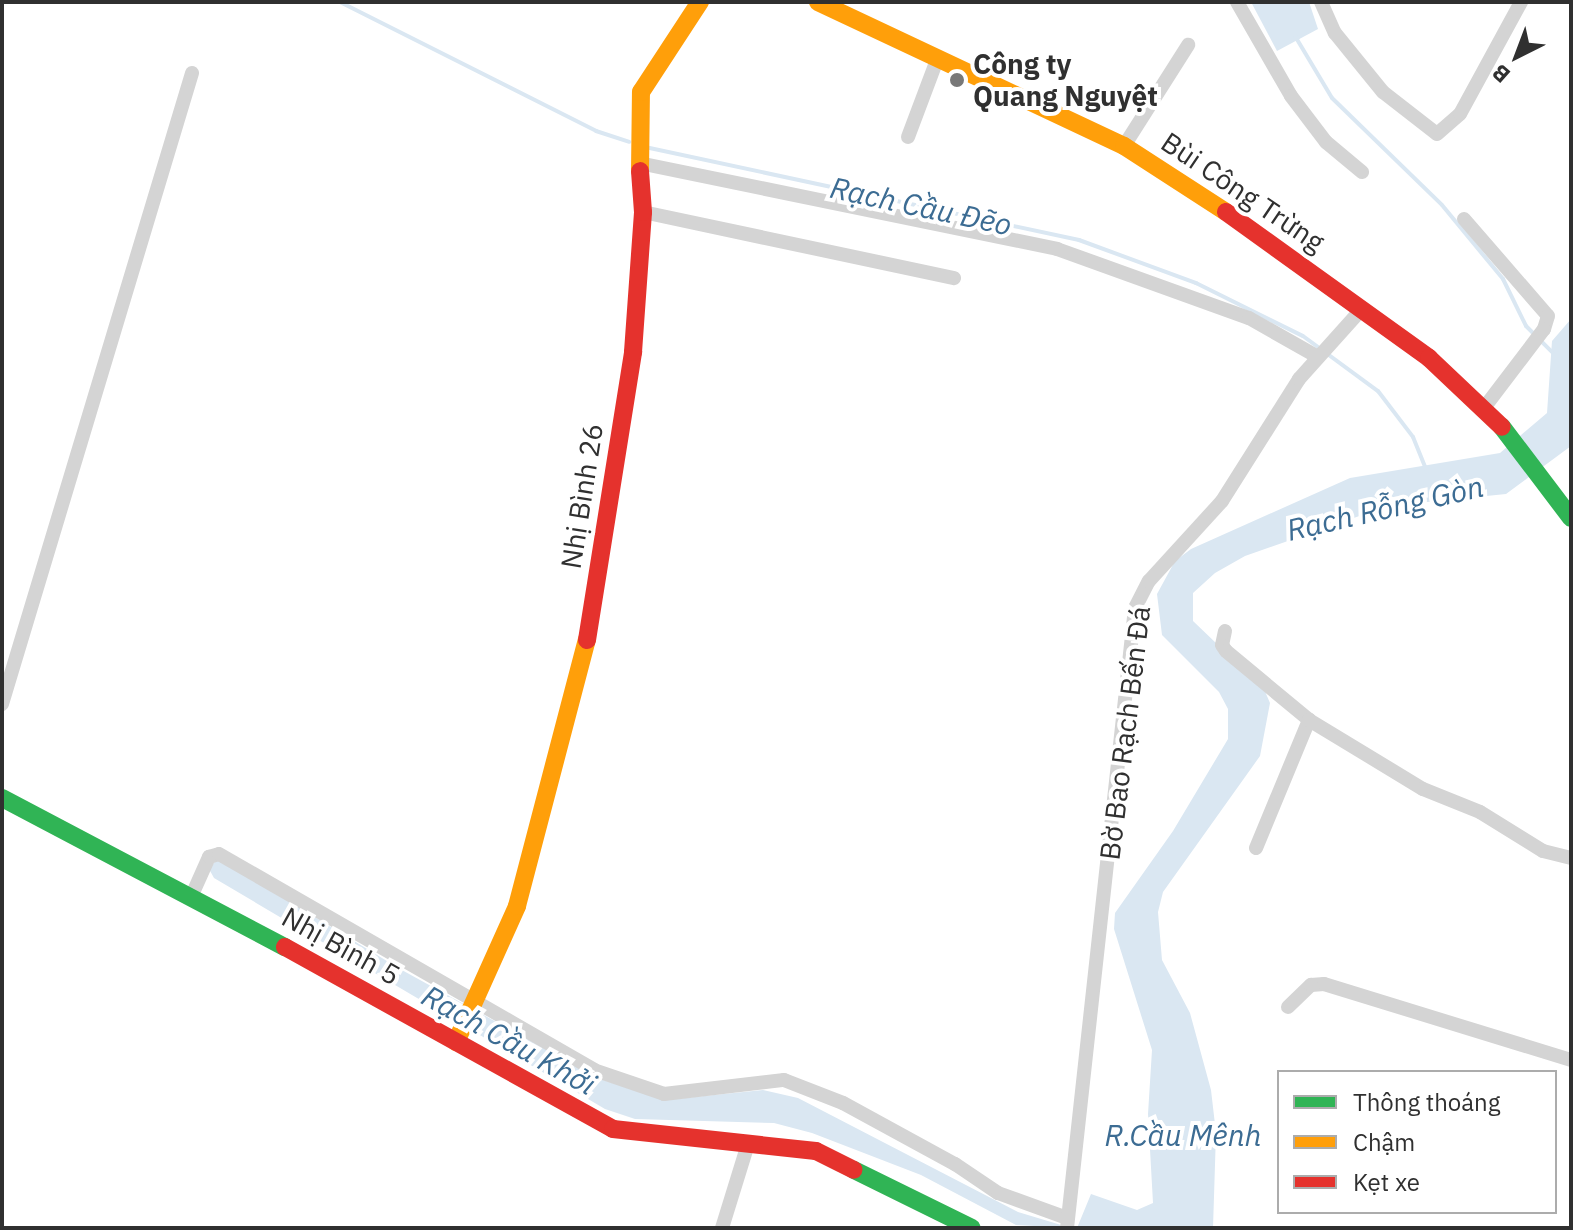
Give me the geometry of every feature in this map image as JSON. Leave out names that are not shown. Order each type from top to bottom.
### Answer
[{"type":"street","name":"Nhị Bình 26","points":[[458,1037],[517,906],[574,702],[633,352],[643,212],[637,134],[648,76],[700,2]]},
{"type":"street","name":"Bùi Công Trừng","points":[[818,2],[1124,146],[1248,226],[1360,311],[1429,358],[1504,429],[1571,518]]},
{"type":"street","points":[[1237,2],[1291,96],[1326,142],[1362,172]]},
{"type":"street","points":[[1321,2],[1335,33],[1383,92],[1437,134],[1460,114],[1521,2]]},
{"type":"street","points":[[1124,146],[1188,45]]},
{"type":"street","points":[[908,137],[937,60]]},
{"type":"street","points":[[2,704],[192,73]]},
{"type":"street","points":[[639,159],[1057,249],[1249,318],[1320,354]]},
{"type":"street","points":[[643,212],[954,278]]},
{"type":"street","points":[[1464,219],[1545,310],[1544,329],[1484,408]]},
{"type":"street","name":"Bờ Bao Rạch Bến Đá","points":[[1067,1224],[1135,608],[1149,581],[1222,501],[1320,354],[1360,311]]},
{"type":"street","points":[[1225,631],[1222,645],[1226,651],[1309,720],[1423,789],[1480,812],[1543,851],[1571,858]]},
{"type":"street","points":[[1256,848],[1309,720]]},
{"type":"street","name":"Nhị Bình 5","points":[[2,798],[458,1037],[613,1129],[816,1151],[972,1228]]},
{"type":"street","points":[[192,895],[209,857],[219,854],[594,1070],[664,1094],[784,1080],[843,1103],[955,1164],[998,1193],[1067,1224]]},
{"type":"street","points":[[1288,1007],[1311,985],[1324,984],[1571,1060]]},
{"type":"street","points":[[722,1228],[748,1144]]},
{"type":"water","points":[[1251,2],[1309,2],[1318,29],[1277,51]]},
{"type":"water","name":"R.Cầu Mênh","points":[[1571,319],[1571,446],[1506,494],[1388,506],[1245,556],[1215,573],[1193,593],[1193,621],[1264,689],[1270,703],[1260,756],[1163,892],[1158,912],[1162,960],[1190,1013],[1211,1090],[1216,1133],[1213,1228],[1077,1228],[1091,1194],[1137,1210],[1153,1203],[1148,1114],[1152,1050],[1114,929],[1115,913],[1173,831],[1228,739],[1228,709],[1219,692],[1162,635],[1157,594],[1175,561],[1191,549],[1350,478],[1500,453],[1547,413],[1552,341]]},
{"type":"water","name":"R.Cầu Mênh","points":[[218,858],[400,969],[600,1079],[665,1100],[763,1090],[798,1098],[1018,1212],[1071,1228],[1016,1225],[921,1175],[812,1133],[774,1123],[635,1119],[605,1109],[214,878],[209,869]]},
{"type":"waterway","name":"Rạch Cầu Đẽo","points":[[340,2],[596,131],[629,142]]},
{"type":"waterway","points":[[1295,36],[1332,98],[1442,205],[1503,279],[1526,326],[1552,352]]},
{"type":"waterway","name":"Rạch Cầu Đẽo","points":[[645,147],[1079,240],[1196,283],[1303,336],[1378,391],[1413,437],[1427,471]]},
{"type":"traffic: fast","points":[[1502,427],[1571,518]]},
{"type":"traffic: fast","points":[[2,798],[285,947]]},
{"type":"traffic: fast","points":[[854,1170],[972,1228]]},
{"type":"traffic: slow","points":[[640,171],[641,92],[700,2]]},
{"type":"traffic: slow","points":[[818,2],[1124,146],[1226,212]]},
{"type":"traffic: slow","points":[[456,1042],[517,906],[587,640]]},
{"type":"traffic: jam","points":[[587,640],[633,352],[643,212],[640,171]]},
{"type":"traffic: jam","points":[[1226,212],[1429,358],[1502,427]]},
{"type":"traffic: jam","points":[[285,947],[613,1129],[816,1151],[854,1170]]},
{"type":"place","name":"Công ty Quang Nguyệt","points":[[957,80]]},
{"type":"water label","name":"Rạch Rỗng Gòn","points":[[1385,508]]},
{"type":"water label","name":"Rạch Cầu Khởi","points":[[509,1040]]}]
